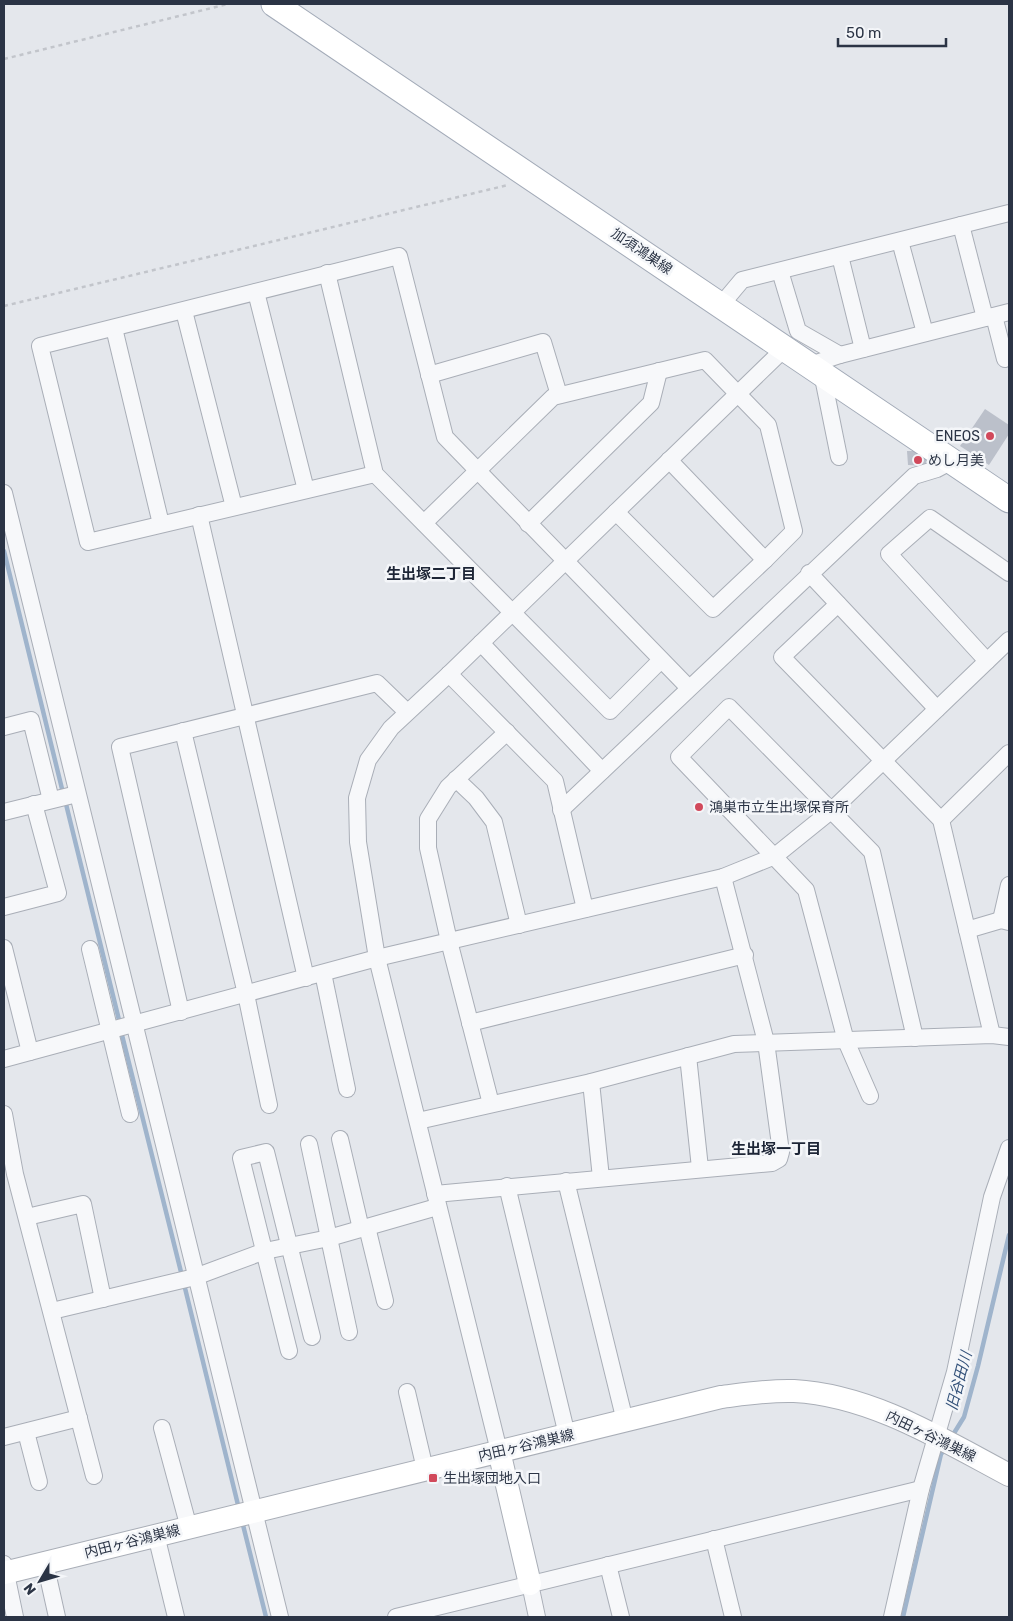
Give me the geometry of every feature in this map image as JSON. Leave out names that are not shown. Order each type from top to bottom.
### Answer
[{"type":"main road","name":"加須鴻巣線","points":[[274,4],[1009,500]]},
{"type":"main road","name":"内田ヶ谷鴻巣線","points":[[4,1570],[156,1536],[721,1397],[759,1392],[793,1391],[843,1399],[874,1409],[937,1437],[1009,1475]]},
{"type":"main road","points":[[499,1451],[530,1584]]},
{"type":"street","points":[[721,305],[742,280],[1009,213]]},
{"type":"street","points":[[961,226],[996,315],[1005,359]]},
{"type":"street","points":[[900,241],[925,333]]},
{"type":"street","points":[[375,474],[88,542],[40,346],[399,256],[445,437],[564,562],[689,688]]},
{"type":"street","points":[[840,256],[863,349]]},
{"type":"street","points":[[780,271],[798,331],[840,355]]},
{"type":"street","points":[[327,273],[375,474],[610,712],[661,660]]},
{"type":"street","points":[[256,292],[306,490]]},
{"type":"street","points":[[184,311],[234,507]]},
{"type":"street","points":[[839,457],[816,369],[840,355],[996,315]]},
{"type":"street","points":[[114,328],[161,524]]},
{"type":"street","points":[[429,375],[543,342],[559,396]]},
{"type":"street","points":[[499,1451],[377,958],[358,842],[357,798],[368,760],[391,728],[785,348]]},
{"type":"street","points":[[424,523],[553,397],[705,360],[768,425],[794,531],[713,609],[616,512]]},
{"type":"street","points":[[528,524],[651,403],[659,371]]},
{"type":"street","points":[[669,460],[764,560]]},
{"type":"street","points":[[561,810],[809,573],[914,476],[937,469],[952,461]]},
{"type":"street","points":[[4,493],[280,1617]]},
{"type":"street","points":[[199,516],[306,978]]},
{"type":"street","points":[[988,661],[889,554],[930,518],[1009,572]]},
{"type":"street","points":[[809,573],[937,709]]},
{"type":"street","points":[[838,604],[782,657],[941,820],[992,1035]]},
{"type":"street","points":[[4,1060],[377,958],[723,877],[775,856],[832,810],[1009,640]]},
{"type":"street","points":[[481,643],[602,771]]},
{"type":"street","points":[[449,674],[555,781],[585,909]]},
{"type":"street","points":[[182,1012],[120,746],[377,683],[407,712]]},
{"type":"street","points":[[870,1096],[846,1041],[806,890],[679,757],[729,707],[872,852],[916,1038]]},
{"type":"street","points":[[4,727],[31,720],[51,800]]},
{"type":"street","points":[[183,730],[246,994],[269,1105]]},
{"type":"street","points":[[492,1104],[449,941],[428,848],[428,819],[448,787],[507,732]]},
{"type":"street","points":[[941,820],[1007,761]]},
{"type":"street","points":[[456,779],[476,798],[494,822],[519,925]]},
{"type":"street","points":[[4,812],[77,794]]},
{"type":"street","points":[[4,907],[58,893],[34,804]]},
{"type":"street","points":[[52,1310],[195,1277],[265,1251],[329,1238],[364,1228],[436,1200],[507,1186],[772,1162],[779,1159],[781,1152],[766,1042],[723,877]]},
{"type":"street","points":[[967,930],[1005,921],[1009,885]]},
{"type":"street","points":[[4,948],[11,1005],[30,1052]]},
{"type":"street","points":[[90,949],[130,1114]]},
{"type":"street","points":[[470,1023],[745,956]]},
{"type":"street","points":[[323,973],[348,1089]]},
{"type":"street","points":[[418,1121],[591,1082],[734,1044],[992,1035],[1009,1037]]},
{"type":"street","points":[[688,1056],[700,1168]]},
{"type":"street","points":[[591,1082],[601,1178]]},
{"type":"street","points":[[4,1114],[10,1175],[27,1217],[94,1476]]},
{"type":"street","points":[[340,1139],[385,1301]]},
{"type":"street","points":[[309,1144],[349,1332]]},
{"type":"street","points":[[892,1617],[921,1489],[955,1372],[992,1197],[1009,1148]]},
{"type":"street","points":[[290,1351],[241,1158],[266,1152],[312,1337]]},
{"type":"street","points":[[566,1181],[625,1421]]},
{"type":"street","points":[[507,1186],[567,1435]]},
{"type":"street","points":[[27,1217],[83,1204],[103,1298]]},
{"type":"street","points":[[407,1392],[426,1469]]},
{"type":"street","points":[[4,1435],[26,1432],[79,1418]]},
{"type":"street","points":[[162,1428],[188,1528]]},
{"type":"street","points":[[26,1432],[39,1482]]},
{"type":"street","points":[[396,1617],[427,1614],[530,1584],[921,1489]]},
{"type":"street","points":[[156,1536],[176,1617]]},
{"type":"street","points":[[714,1539],[733,1617]]},
{"type":"street","points":[[45,1562],[57,1617]]},
{"type":"street","points":[[608,1565],[621,1617]]},
{"type":"street","points":[[4,1570],[15,1617]]},
{"type":"street","points":[[530,1584],[538,1617]]},
{"type":"path","points":[[4,59],[228,4]]},
{"type":"path","points":[[4,306],[518,183],[528,174]]},
{"type":"building","points":[[985,409],[1009,425],[1009,434],[989,465],[960,446]]},
{"type":"building","points":[[907,451],[916,451],[927,458],[926,466],[908,465]]},
{"type":"waterway","points":[[4,551],[63,793]]},
{"type":"waterway","points":[[65,800],[120,1024]]},
{"type":"waterway","points":[[121,1031],[182,1276]]},
{"type":"waterway","name":"旧谷田川","points":[[951,1438],[964,1417],[1009,1235]]},
{"type":"waterway","points":[[184,1284],[239,1509]]},
{"type":"waterway","name":"旧谷田川","points":[[903,1617],[941,1454],[945,1449]]},
{"type":"waterway","points":[[242,1521],[266,1617]]},
{"type":"place","name":"ENEOS","points":[[990,436]]},
{"type":"place","name":"めし月美","points":[[918,460]]},
{"type":"place","name":"鴻巣市立生出塚保育所","points":[[699,807]]},
{"type":"place","name":"生出塚団地入口","points":[[433,1478]]},
{"type":"district","name":"生出塚二丁目","points":[[431,574]]},
{"type":"district","name":"生出塚一丁目","points":[[776,1149]]}]
